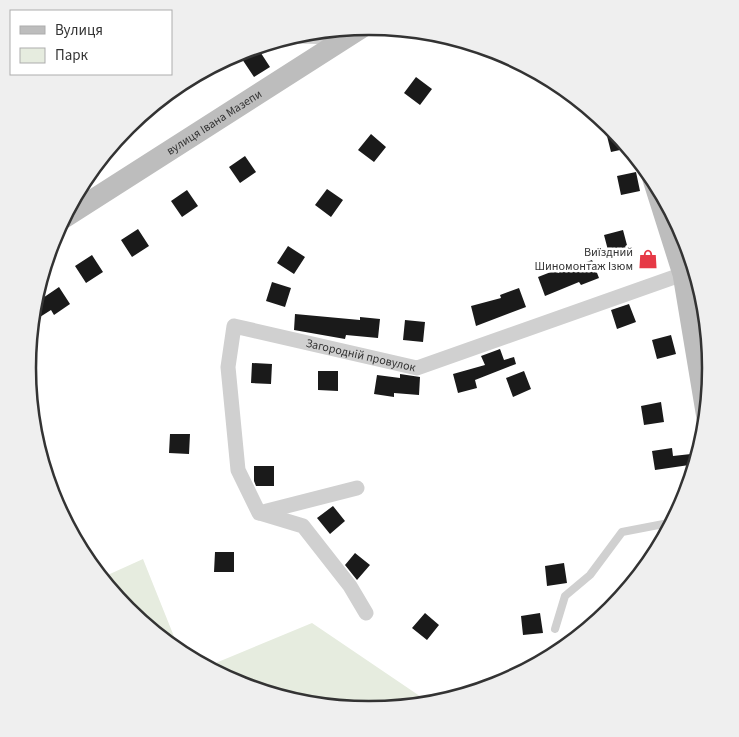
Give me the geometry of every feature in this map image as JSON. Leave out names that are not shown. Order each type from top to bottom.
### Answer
[{"type":"street","name":"вулиця Івана Мазепи","points":[[76,210],[348,36]]},
{"type":"street","points":[[672,228],[685,262]]},
{"type":"street","name":"Загородній провулок","points":[[259,513],[238,470],[228,367],[234,326],[418,368],[689,274]]},
{"type":"street","points":[[690,277],[702,380]]},
{"type":"street","points":[[259,513],[357,488]]},
{"type":"street","points":[[259,513],[302,526],[350,586],[366,613]]},
{"type":"lane","points":[[555,629],[565,596],[590,575],[622,532],[664,524]]},
{"type":"green space","points":[[143,559],[175,640],[134,604],[108,575]]},
{"type":"green space","points":[[312,623],[422,698],[370,702],[304,696],[242,677],[214,664]]},
{"type":"building","points":[[261,53],[270,67],[254,77],[243,60]]},
{"type":"building","points":[[416,77],[432,89],[420,105],[404,93]]},
{"type":"building","points":[[371,134],[386,147],[374,162],[358,150]]},
{"type":"building","points":[[607,135],[621,150],[611,152]]},
{"type":"building","points":[[245,156],[256,172],[240,183],[229,167]]},
{"type":"building","points":[[636,172],[640,191],[621,195],[617,176]]},
{"type":"building","points":[[327,189],[343,200],[331,217],[315,205]]},
{"type":"building","points":[[187,190],[198,206],[182,217],[171,201]]},
{"type":"building","points":[[138,229],[149,246],[132,257],[121,240]]},
{"type":"building","points":[[623,230],[628,249],[609,254],[604,235]]},
{"type":"building","points":[[288,246],[305,257],[294,274],[277,263]]},
{"type":"building","points":[[92,255],[103,272],[86,283],[75,266]]},
{"type":"building","points":[[592,260],[599,278],[581,285],[579,282],[545,296],[538,277],[556,270],[558,273]]},
{"type":"building","points":[[272,282],[291,288],[285,307],[266,301]]},
{"type":"building","points":[[59,287],[70,304],[54,315],[51,310],[40,317],[43,298]]},
{"type":"building","points":[[519,288],[526,307],[476,326],[471,306],[501,298],[500,295]]},
{"type":"building","points":[[629,304],[636,322],[617,329],[611,310]]},
{"type":"building","points":[[295,314],[360,320],[360,317],[380,319],[378,338],[346,335],[345,339],[294,330]]},
{"type":"building","points":[[405,320],[425,322],[423,342],[403,340]]},
{"type":"building","points":[[671,335],[676,354],[657,359],[652,340]]},
{"type":"building","points":[[500,349],[504,360],[514,357],[516,364],[475,380],[477,388],[458,393],[453,374],[485,365],[481,356]]},
{"type":"building","points":[[252,363],[272,364],[271,384],[251,383]]},
{"type":"building","points":[[318,371],[338,371],[338,391],[318,390]]},
{"type":"building","points":[[524,371],[531,389],[513,397],[506,378]]},
{"type":"building","points":[[400,374],[420,377],[419,395],[394,393],[394,397],[374,394],[377,375],[400,378]]},
{"type":"building","points":[[661,402],[664,422],[644,425],[641,406]]},
{"type":"building","points":[[170,434],[190,434],[189,454],[169,453]]},
{"type":"building","points":[[672,448],[673,456],[692,454],[689,465],[655,470],[652,451]]},
{"type":"building","points":[[254,466],[274,466],[274,486],[256,486]]},
{"type":"building","points":[[333,506],[345,521],[330,534],[317,518]]},
{"type":"building","points":[[215,552],[234,552],[234,572],[214,572]]},
{"type":"building","points":[[355,553],[370,565],[357,580],[345,565]]},
{"type":"building","points":[[564,563],[567,583],[547,586],[545,566]]},
{"type":"building","points":[[425,613],[439,625],[427,640],[412,628]]},
{"type":"building","points":[[540,613],[543,633],[523,635],[521,616]]},
{"type":"place","name":"Виїздний Шиномонтаж Ізюм","points":[[648,259]]}]
